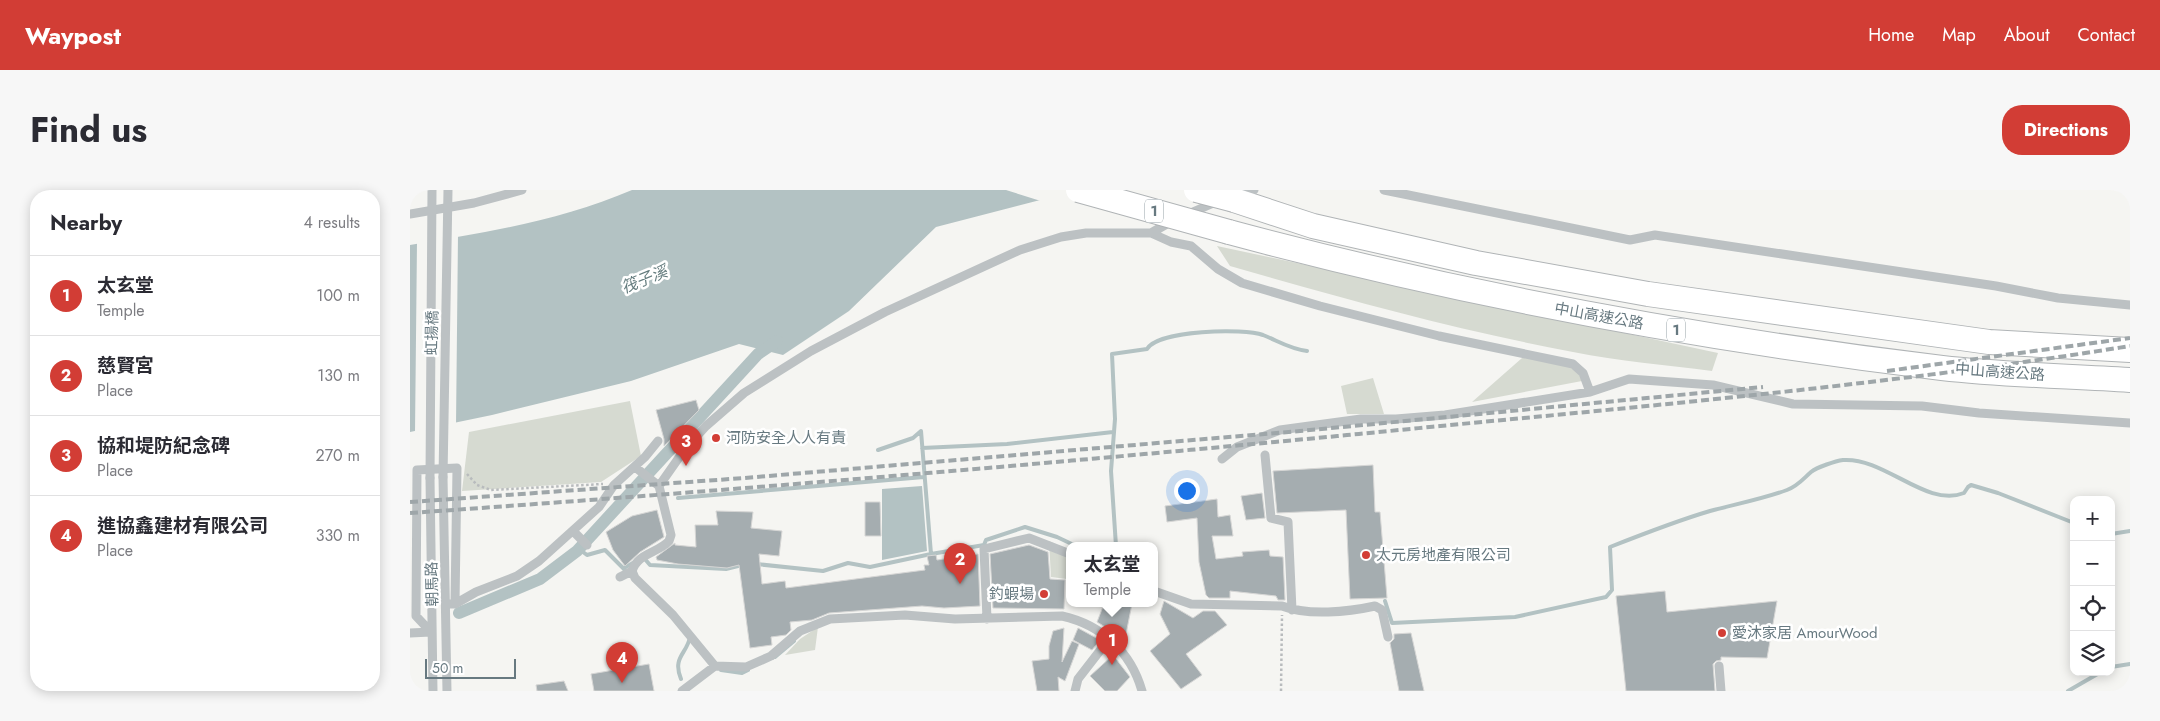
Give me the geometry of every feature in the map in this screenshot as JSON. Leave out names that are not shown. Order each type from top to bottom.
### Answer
[{"type":"highway","name":"中山高速公路","points":[[1078,190],[1337,261],[1507,298],[1686,332],[1944,368],[2130,380]]},
{"type":"highway","name":"中山高速公路","points":[[1196,190],[1234,200],[1313,226],[1447,256],[1648,294],[1989,342],[2130,350]]},
{"type":"street","name":"虹揚橋","points":[[430,478],[432,190]]},
{"type":"street","name":"虹揚橋","points":[[443,477],[448,190]]},
{"type":"street","points":[[410,214],[474,203],[522,190]]},
{"type":"street","points":[[1151,233],[1173,220],[1219,201],[1254,190]]},
{"type":"street","points":[[1384,190],[1630,240],[1655,235],[1996,286],[2058,298],[2130,305]]},
{"type":"street","points":[[659,486],[685,450],[706,426],[744,393],[811,351],[885,312],[1020,250],[1061,237],[1112,232],[1151,233],[1171,242],[1191,246],[1218,269],[1242,283],[1320,306],[1439,336],[1573,364],[1583,374],[1590,392]]},
{"type":"street","points":[[1222,458],[1238,447],[1280,430],[1361,418],[1396,419],[1445,415],[1590,392],[1629,379],[1713,385],[1793,404],[1922,406],[1979,413],[2130,423]]},
{"type":"street","points":[[431,632],[416,616],[417,470],[458,468],[450,604],[517,576],[539,562],[599,507],[614,485],[635,467],[658,441]]},
{"type":"street","points":[[1265,455],[1271,518],[1288,522],[1292,610]]},
{"type":"street","points":[[635,467],[659,486],[671,535],[669,542],[643,556],[626,574],[635,578],[674,615],[715,666]]},
{"type":"street","name":"朝馬路","points":[[443,477],[450,604],[447,691]]},
{"type":"street","name":"朝馬路","points":[[430,478],[433,691]]},
{"type":"street","points":[[573,531],[587,545]]},
{"type":"street","points":[[987,619],[984,549],[1022,538],[1029,538],[1066,552]]},
{"type":"street","points":[[1158,592],[1191,604],[1282,606],[1292,610],[1348,612],[1375,606],[1382,610],[1388,637]]},
{"type":"street","points":[[682,691],[715,666],[746,668],[772,656],[800,631],[830,619],[905,615],[987,619],[1062,616],[1095,629],[1109,639],[1128,657],[1142,691]]},
{"type":"street","points":[[410,633],[431,632]]},
{"type":"street","points":[[1075,691],[1078,679],[1109,639]]},
{"type":"street","points":[[1719,666],[1721,691]]},
{"type":"path","points":[[458,468],[477,485],[491,490],[614,485]]},
{"type":"path","points":[[1281,691],[1282,606]]},
{"type":"shaded area","points":[[1217,246],[1718,353],[1712,371],[1608,358],[1486,334],[1401,313],[1230,266]]},
{"type":"shaded area","points":[[1530,351],[1580,370],[1582,381],[1472,402]]},
{"type":"shaded area","points":[[1373,378],[1384,414],[1347,414],[1341,386]]},
{"type":"shaded area","points":[[630,401],[641,456],[601,482],[462,491],[469,432]]},
{"type":"shaded area","points":[[1049,541],[1066,550],[1066,579],[1051,577]]},
{"type":"shaded area","points":[[818,627],[815,650],[785,655],[800,639]]},
{"type":"water","name":"筏子溪","points":[[632,190],[1079,190],[936,227],[849,311],[783,355],[739,344],[631,381],[492,415],[410,432],[410,245],[523,224],[578,210]]},
{"type":"water","points":[[922,486],[927,551],[882,560],[882,489]]},
{"type":"pier","points":[[1006,190],[1082,190],[1044,202]]},
{"type":"pier","points":[[458,235],[456,425],[415,433],[417,242]]},
{"type":"building","points":[[696,400],[699,410],[664,446],[664,439],[656,410]]},
{"type":"building","points":[[1373,465],[1375,512],[1380,512],[1387,598],[1350,599],[1346,510],[1277,513],[1273,471]]},
{"type":"building","points":[[1262,493],[1265,518],[1246,520],[1241,496]]},
{"type":"building","points":[[1217,499],[1218,517],[1230,515],[1233,536],[1212,536],[1216,559],[1243,556],[1242,552],[1269,550],[1270,556],[1283,557],[1285,600],[1278,600],[1276,596],[1230,591],[1230,598],[1209,598],[1206,595],[1199,562],[1197,518],[1167,522],[1165,506]]},
{"type":"building","points":[[865,502],[880,502],[881,536],[865,536]]},
{"type":"building","points":[[657,510],[664,537],[640,552],[625,566],[613,550],[606,532],[632,516]]},
{"type":"building","points":[[716,511],[753,512],[751,528],[782,531],[779,556],[759,554],[762,584],[785,581],[786,588],[925,570],[924,565],[929,565],[927,556],[936,555],[937,560],[978,554],[980,606],[944,608],[922,606],[829,613],[812,620],[790,622],[791,630],[786,635],[771,637],[772,645],[750,648],[739,565],[727,568],[678,564],[657,560],[656,557],[675,543],[675,545],[696,547],[695,525],[718,525]]},
{"type":"building","points":[[1029,545],[1048,552],[1050,579],[1065,580],[1064,609],[993,608],[990,554]]},
{"type":"building","points":[[1665,591],[1667,612],[1777,601],[1767,658],[1721,657],[1721,660],[1713,664],[1715,691],[1626,691],[1616,596]]},
{"type":"building","points":[[1164,601],[1193,618],[1203,611],[1215,611],[1227,625],[1186,654],[1202,675],[1181,689],[1150,651],[1170,634],[1160,614]]},
{"type":"building","points":[[1103,607],[1131,607],[1125,639],[1097,622]]},
{"type":"building","points":[[1064,628],[1062,662],[1072,641],[1079,644],[1065,681],[1058,677],[1059,691],[1037,691],[1032,661],[1049,659],[1049,646],[1053,631]]},
{"type":"building","points":[[1078,628],[1100,640],[1092,650],[1073,640]]},
{"type":"building","points":[[1411,633],[1424,691],[1399,691],[1390,643],[1394,639],[1394,634]]},
{"type":"building","points":[[1113,655],[1130,677],[1117,691],[1105,691],[1090,676]]},
{"type":"building","points":[[649,664],[654,691],[594,691],[591,674]]},
{"type":"building","points":[[564,681],[568,691],[537,691],[536,685]]},
{"type":"waterway","points":[[1116,542],[1111,471],[1115,419],[1112,354],[1147,349],[1154,343],[1184,334],[1221,331],[1263,335],[1290,347],[1307,351]]},
{"type":"waterway","points":[[459,613],[540,579],[577,551],[758,354],[777,341]]},
{"type":"waterway","points":[[756,564],[823,571],[848,563],[870,567],[931,554],[921,431],[913,438],[878,450]]},
{"type":"waterway","points":[[922,448],[1007,444],[1113,432]]},
{"type":"waterway","points":[[1385,601],[1392,623],[1515,617],[1606,597],[1612,590],[1610,547],[1697,515],[1787,490],[1814,470],[1843,460],[1859,461],[1874,466],[1935,494],[1950,496],[1964,493],[1971,485],[1998,493],[2070,521]]},
{"type":"waterway","points":[[678,498],[924,477]]},
{"type":"waterway","points":[[931,554],[984,545],[986,540],[1025,527],[1068,542]]},
{"type":"waterway","points":[[2115,533],[2130,531]]},
{"type":"waterway","points":[[579,549],[587,555],[605,550],[625,570]]},
{"type":"waterway","points":[[644,558],[650,565],[726,569],[742,565]]},
{"type":"waterway","points":[[624,568],[633,563]]},
{"type":"waterway","points":[[681,679],[678,666],[679,661],[690,637]]},
{"type":"waterway","points":[[775,657],[794,641]]},
{"type":"waterway","points":[[2115,666],[2130,664]]},
{"type":"waterway","points":[[721,670],[742,673],[748,670]]},
{"type":"waterway","points":[[2068,691],[2094,676]]},
{"type":"railway","points":[[1887,371],[2130,338]]},
{"type":"railway","points":[[410,513],[668,494],[1183,451],[1785,392],[1958,371],[2130,346]]},
{"type":"railway","points":[[410,502],[744,478],[1300,431],[1763,387]]},
{"type":"place","name":"河防安全人人有責","points":[[716,438]]},
{"type":"place","name":"協和堤防紀念碑","points":[[686,466]]},
{"type":"place","name":"太元房地產有限公司","points":[[1366,555]]},
{"type":"place","name":"慈賢宮","points":[[960,584]]},
{"type":"place","name":"釣蝦場","points":[[1044,594]]},
{"type":"place","name":"愛沐家居 AmourWood","points":[[1722,633]]},
{"type":"place","name":"太玄堂","points":[[1112,665]]},
{"type":"place","name":"進協鑫建材有限公司","points":[[622,683]]}]
